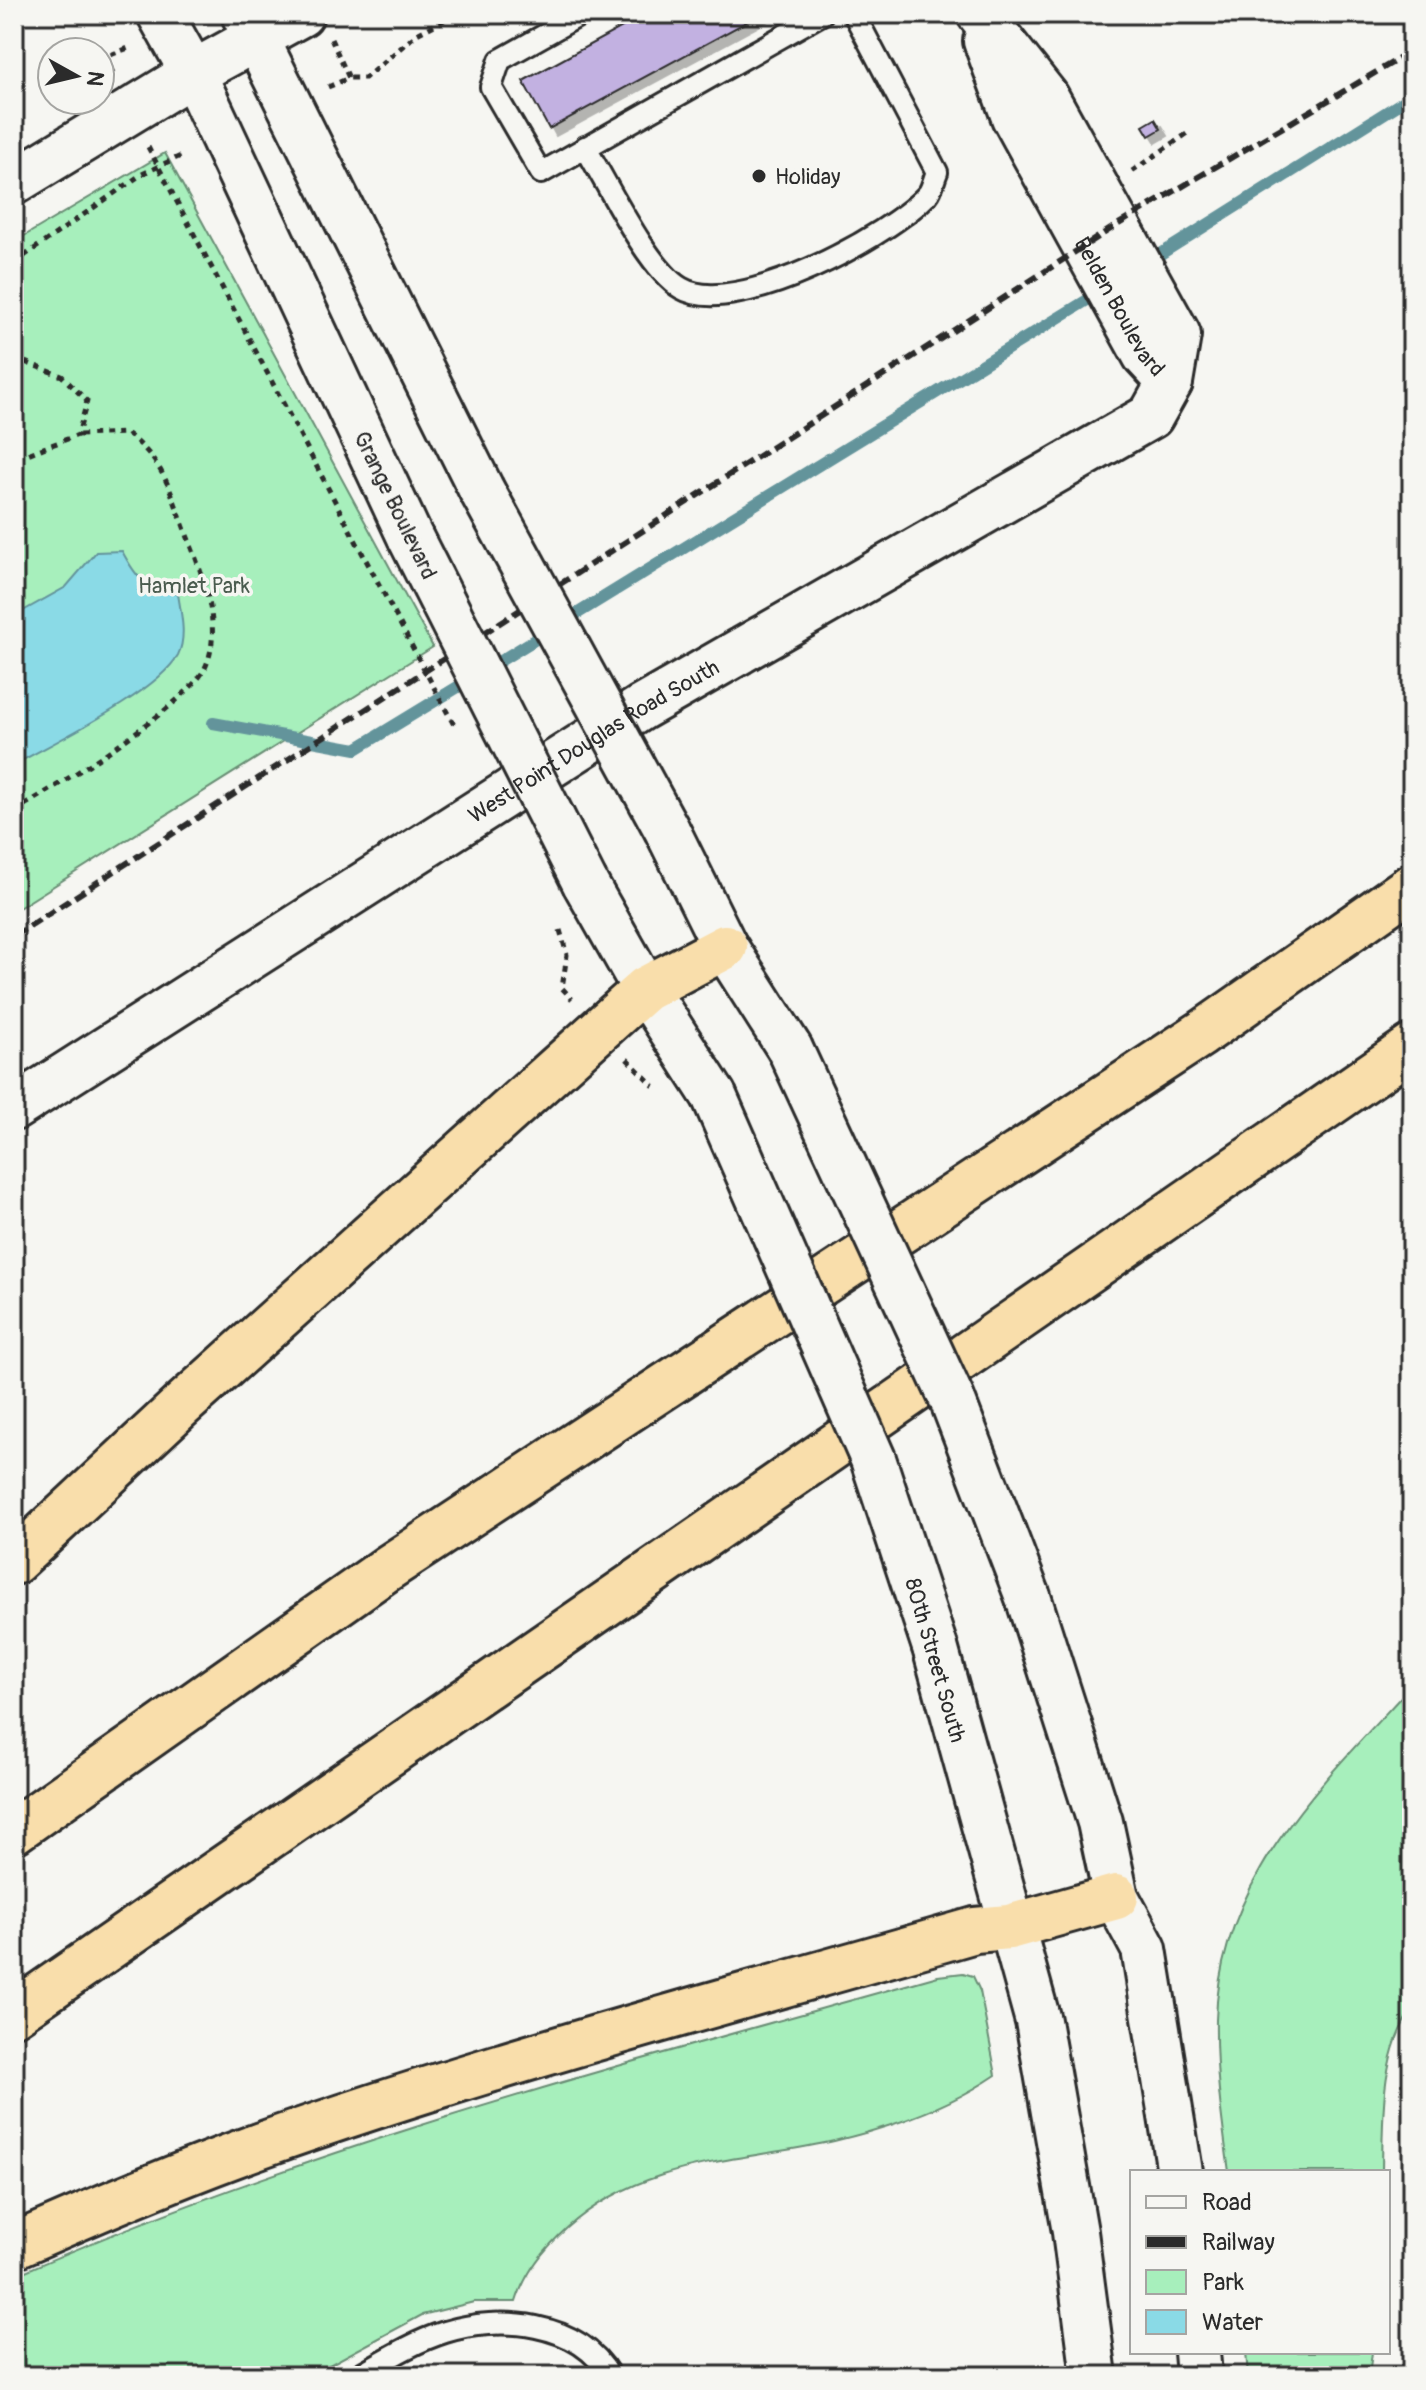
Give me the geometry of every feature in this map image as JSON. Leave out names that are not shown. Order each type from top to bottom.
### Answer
[{"type":"highway","points":[[14,1831],[388,1568],[1201,1034],[1412,886]]},
{"type":"highway","points":[[14,1562],[182,1405],[645,989],[725,947]]},
{"type":"highway","points":[[14,2013],[1412,1047]]},
{"type":"highway","points":[[14,2246],[225,2158],[319,2126],[587,2042],[975,1930],[1009,1927],[1116,1897]]},
{"type":"street","name":"Belden Boulevard","points":[[978,14],[1046,97],[1178,335],[1170,382]]},
{"type":"street","name":"Belden Boulevard","points":[[978,14],[1014,117],[1145,355],[1170,382]]},
{"type":"street","points":[[14,182],[193,73],[251,26],[313,20]]},
{"type":"street","name":"Grange Boulevard","points":[[164,22],[193,73],[411,539],[585,883],[645,989]]},
{"type":"street","points":[[251,26],[481,489],[667,830],[725,947],[790,1049],[952,1399],[1028,1597],[1100,1822],[1116,1897],[1144,1949],[1180,2170]]},
{"type":"street","name":"West Point Douglas Road South","points":[[14,1108],[641,708],[1151,416],[1170,382]]},
{"type":"street","name":"80th Street South","points":[[645,989],[714,1096],[873,1459],[935,1647],[1009,1927],[1038,2021],[1073,2218],[1094,2376]]},
{"type":"street","points":[[1197,2354],[1199,2376]]},
{"type":"lane","points":[[582,14],[500,60],[491,87],[541,173],[822,14]]},
{"type":"lane","points":[[585,147],[662,274],[682,289],[707,297],[760,290],[803,273],[893,222],[929,193],[937,172],[854,14]]},
{"type":"lane","points":[[357,2376],[431,2337],[465,2327],[502,2324],[540,2329],[575,2341],[592,2353],[610,2376]]},
{"type":"path","points":[[290,105],[349,78],[365,78],[417,34],[456,14]]},
{"type":"path","points":[[313,20],[349,78]]},
{"type":"path","points":[[164,22],[105,57],[157,167],[366,560]]},
{"type":"path","points":[[1099,194],[1191,131]]},
{"type":"path","points":[[14,263],[157,167],[223,136]]},
{"type":"path","points":[[14,358],[62,376],[87,401],[78,435]]},
{"type":"path","points":[[14,459],[78,435],[126,433],[157,460],[193,549],[209,602],[212,636],[204,670],[175,700],[138,730],[14,811]]},
{"type":"green space","name":"Hamlet Park","points":[[165,153],[433,647],[14,911],[14,242]]},
{"type":"green space","points":[[1412,1685],[1412,2009],[1394,2046],[1385,2088],[1382,2170],[1229,2170],[1218,2077],[1216,2020],[1222,1969],[1235,1922],[1256,1878],[1282,1836],[1344,1758]]},
{"type":"green space","points":[[963,1973],[973,1976],[980,1991],[996,2075],[939,2107],[876,2130],[799,2148],[694,2166],[628,2188],[596,2205],[559,2236],[530,2271],[516,2302],[474,2302],[422,2315],[309,2376],[14,2376],[14,2276],[240,2186],[470,2110],[938,1976]]},
{"type":"green space","points":[[1246,2354],[1372,2354],[1369,2376],[1248,2376]]},
{"type":"water","points":[[122,551],[143,581],[157,589],[178,594],[183,633],[178,655],[167,670],[127,700],[14,765],[14,616],[66,587],[96,552]]},
{"type":"building","points":[[646,14],[761,14],[549,129],[523,81]]},
{"type":"building","points":[[1155,119],[1161,129],[1149,136],[1143,126]]},
{"type":"waterway","points":[[1148,262],[1412,96]]},
{"type":"waterway","points":[[487,669],[1102,291]]},
{"type":"waterway","points":[[213,723],[356,749],[471,679]]},
{"type":"railway","points":[[14,936],[1117,225],[1412,51]]},
{"type":"place","name":"Holiday","points":[[759,176]]}]
